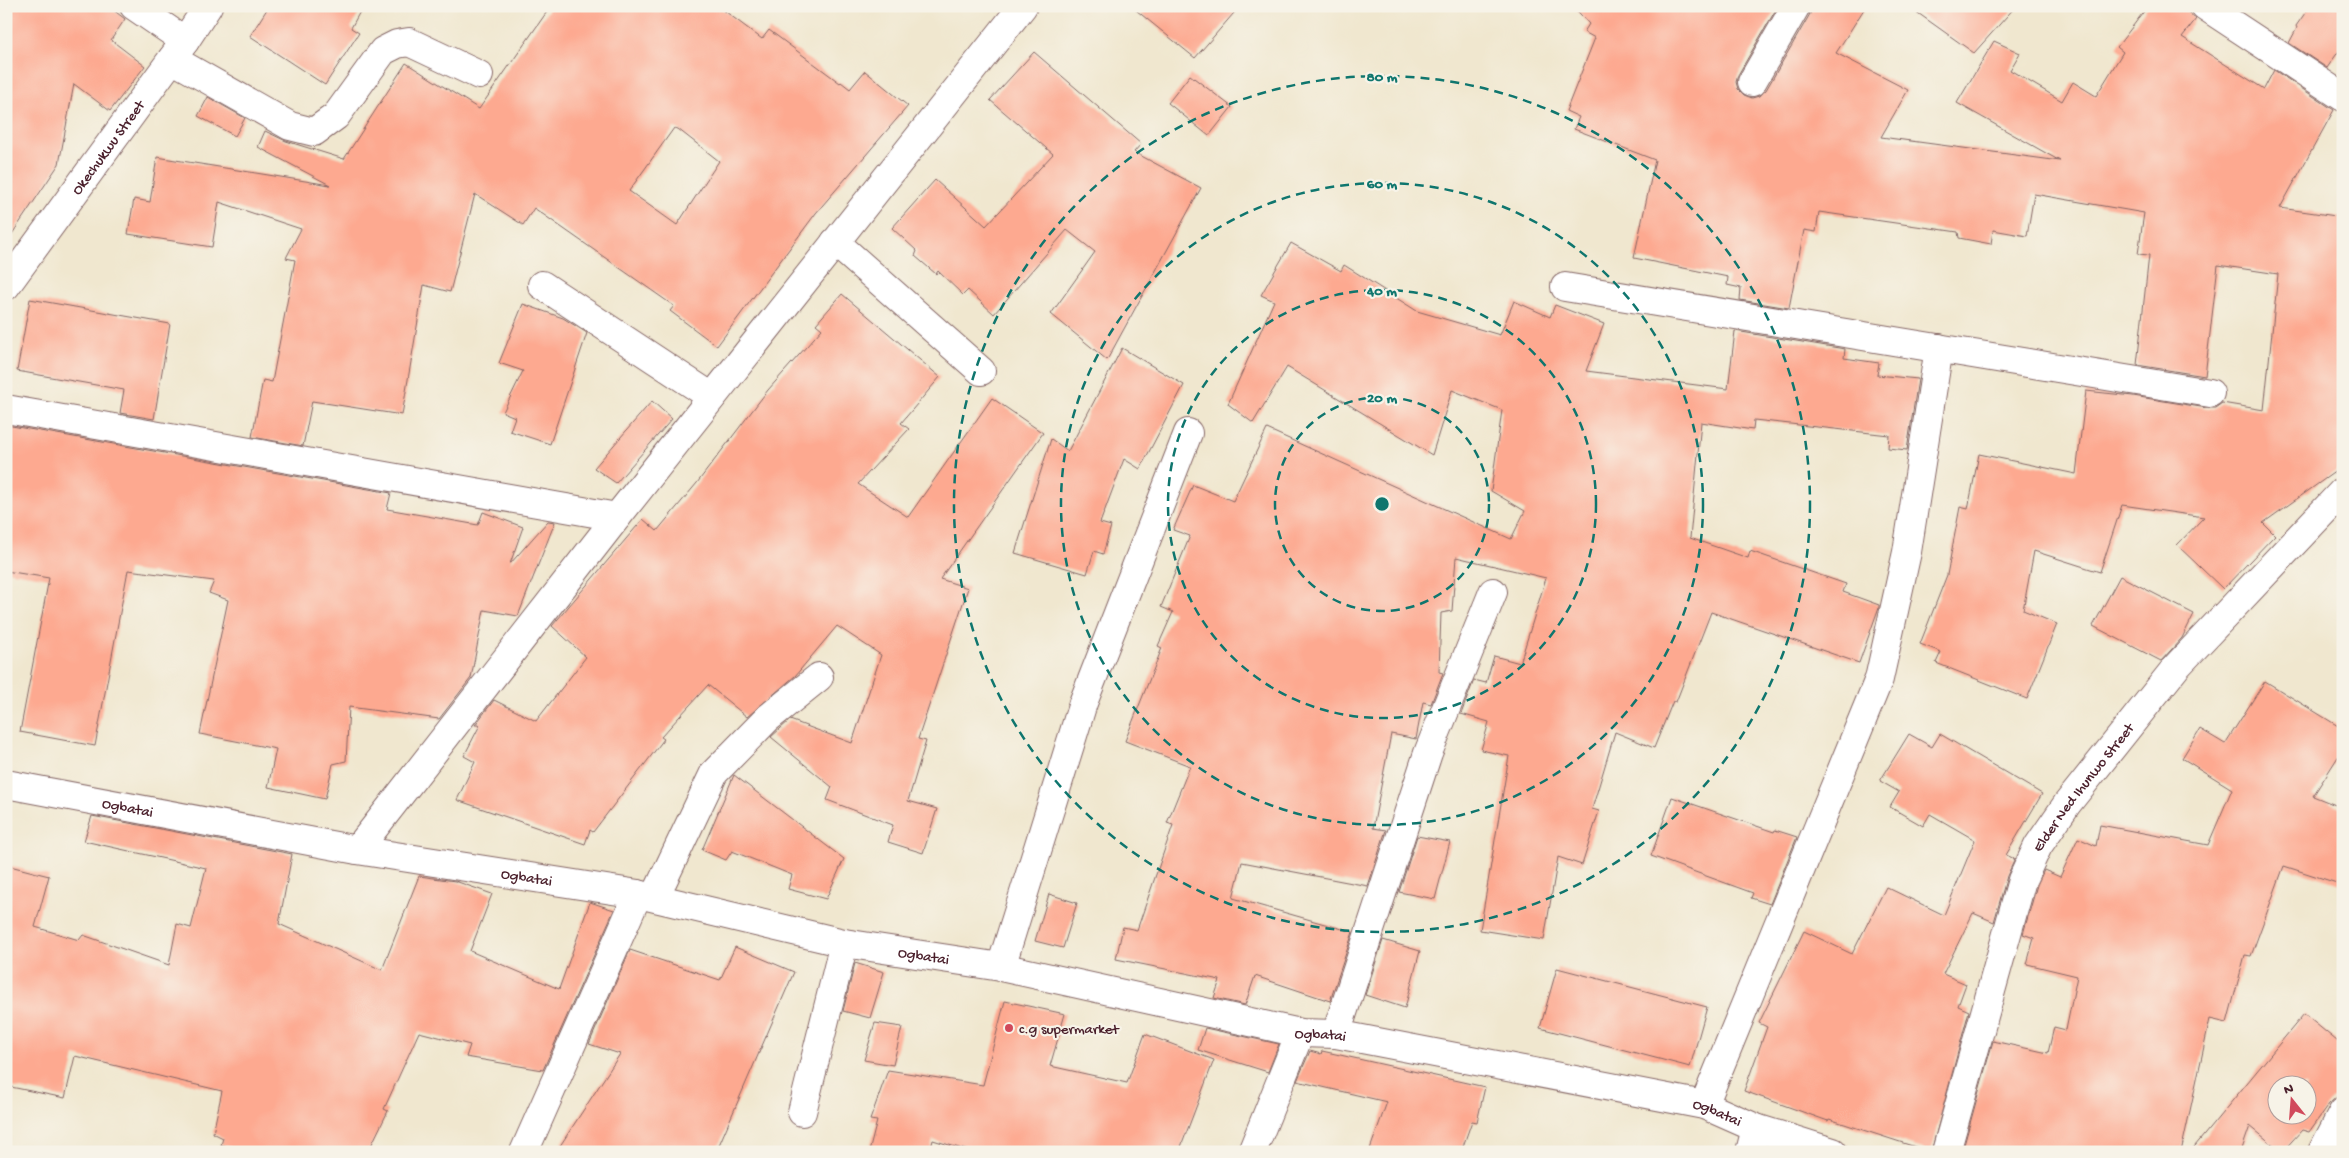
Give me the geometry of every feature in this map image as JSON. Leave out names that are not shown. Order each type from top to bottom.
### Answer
[{"type":"street","points":[[134,6],[178,50],[290,126],[314,132],[336,116],[383,50],[397,44],[409,42],[478,75]]},
{"type":"street","name":"Okechukwu Street","points":[[6,286],[208,6]]},
{"type":"street","points":[[357,850],[834,242],[1024,6]]},
{"type":"street","points":[[1752,82],[1796,6]]},
{"type":"street","points":[[2205,6],[2343,97]]},
{"type":"street","points":[[834,242],[981,372]]},
{"type":"street","points":[[542,285],[712,397]]},
{"type":"street","points":[[1565,287],[2210,393]]},
{"type":"street","points":[[1704,1105],[1880,679],[1907,552],[1939,348]]},
{"type":"street","points":[[6,410],[617,517]]},
{"type":"street","points":[[1001,967],[1083,703],[1188,433]]},
{"type":"street","name":"Elder Ned Ihunwo Street","points":[[1946,1152],[2022,880],[2038,846],[2079,789],[2177,666],[2343,491]]},
{"type":"street","points":[[1336,1034],[1428,753],[1493,592]]},
{"type":"street","points":[[524,1152],[646,895],[714,773],[768,718],[819,677]]},
{"type":"street","name":"Ogbatai","points":[[6,784],[357,850],[646,895],[844,943],[1001,967],[1300,1034],[1336,1034],[1704,1105],[1753,1140],[1833,1152]]},
{"type":"street","points":[[802,1112],[844,943]]},
{"type":"street","points":[[1252,1152],[1300,1034]]},
{"type":"street","points":[[2322,1152],[2343,1112]]},
{"type":"building","points":[[6,6],[108,6],[125,19],[111,40],[145,66],[110,111],[74,84],[59,164],[6,243]]},
{"type":"building","points":[[269,6],[363,6],[351,28],[359,33],[325,85],[250,36]]},
{"type":"building","points":[[551,6],[718,6],[762,39],[769,30],[850,89],[865,71],[908,106],[816,213],[717,346],[670,311],[674,306],[534,208],[523,225],[475,194],[450,292],[424,285],[402,415],[312,401],[303,446],[252,437],[263,380],[272,382],[295,260],[286,258],[301,229],[219,202],[212,247],[128,234],[134,199],[150,202],[157,157],[330,185],[258,147],[265,131],[286,141],[344,159],[406,63],[479,109]],"holes":[[[674,128],[678,129],[719,161],[677,225],[629,191]]]},
{"type":"building","points":[[1131,6],[1240,6],[1195,58]]},
{"type":"building","points":[[1573,6],[1778,6],[1738,75],[1736,82],[1738,89],[1744,95],[1752,98],[1759,96],[1766,90],[1810,14],[1812,6],[1866,6],[1836,53],[1908,90],[1881,137],[2060,161],[1957,103],[1994,41],[2020,53],[2010,70],[2062,101],[2073,82],[2096,96],[2123,52],[2117,47],[2148,6],[2181,6],[2196,19],[2182,37],[2264,89],[2274,70],[2334,110],[2280,208],[2343,217],[2343,466],[2263,523],[2275,535],[2223,589],[2177,545],[2204,517],[2122,505],[2100,572],[2034,551],[2023,610],[2057,624],[2027,699],[1936,663],[1941,652],[1920,644],[1947,575],[1960,507],[1968,509],[1979,454],[2076,474],[2086,391],[2133,396],[2207,408],[2215,408],[2222,403],[2264,410],[2278,274],[2218,265],[2205,376],[2137,365],[2149,255],[2138,254],[2144,213],[2034,194],[2027,236],[1993,230],[1991,244],[1959,238],[1958,232],[1819,212],[1816,232],[1804,230],[1789,308],[1740,300],[1741,288],[1727,285],[1728,277],[1634,258],[1655,160],[1574,129],[1579,117],[1566,111],[1595,38],[1584,32],[1589,24]]},
{"type":"building","points":[[1908,6],[2016,6],[1974,53]]},
{"type":"building","points":[[2310,6],[2343,6],[2343,45],[2327,68],[2289,43],[2297,28],[2296,26]]},
{"type":"building","points":[[1034,52],[1141,144],[1134,152],[1201,188],[1107,360],[1051,314],[1095,252],[1067,230],[994,314],[968,290],[963,295],[938,271],[936,274],[915,256],[917,251],[892,228],[935,180],[986,226],[1053,154],[990,100]]},
{"type":"building","points":[[1190,75],[1232,107],[1209,136],[1168,103]]},
{"type":"building","points":[[208,97],[245,118],[235,136],[198,116]]},
{"type":"building","points":[[1291,243],[1341,271],[1344,265],[1417,311],[1500,335],[1514,301],[1550,317],[1555,305],[1604,324],[1586,371],[1728,389],[1735,331],[1845,349],[1844,358],[1879,363],[1877,375],[1918,379],[1907,450],[1888,448],[1889,435],[1754,420],[1753,430],[1701,422],[1690,538],[1748,558],[1750,551],[1846,584],[1843,592],[1879,605],[1879,607],[1859,663],[1711,612],[1676,702],[1673,701],[1654,748],[1615,732],[1592,809],[1599,811],[1582,865],[1558,857],[1544,940],[1480,930],[1509,756],[1481,750],[1489,722],[1461,714],[1474,680],[1486,683],[1494,656],[1520,663],[1546,578],[1456,557],[1452,611],[1441,613],[1439,672],[1443,673],[1431,704],[1423,702],[1416,739],[1391,734],[1373,828],[1386,830],[1368,886],[1242,862],[1233,898],[1353,932],[1330,1001],[1255,976],[1245,1005],[1214,998],[1220,980],[1116,959],[1123,927],[1137,930],[1173,825],[1167,823],[1190,766],[1125,741],[1162,648],[1158,646],[1173,612],[1161,607],[1190,536],[1173,530],[1193,485],[1233,501],[1267,429],[1511,539],[1525,511],[1491,491],[1502,410],[1452,390],[1432,455],[1287,367],[1253,423],[1228,404],[1274,301],[1261,295]]},
{"type":"building","points":[[842,294],[940,377],[901,423],[909,429],[858,484],[908,517],[992,398],[1043,433],[940,579],[968,588],[918,739],[926,741],[908,801],[937,809],[923,853],[888,842],[893,825],[827,800],[832,787],[771,737],[790,720],[852,743],[881,655],[837,626],[795,676],[747,717],[708,685],[661,737],[664,739],[593,832],[590,830],[585,844],[457,800],[475,762],[464,756],[480,725],[475,725],[494,700],[536,721],[586,657],[552,626],[643,519],[657,531],[697,483],[768,390],[822,329],[816,324]]},
{"type":"building","points":[[30,299],[170,324],[154,419],[120,413],[124,390],[17,371]]},
{"type":"building","points":[[523,304],[563,318],[587,333],[550,444],[510,431],[515,417],[503,412],[523,371],[499,363]]},
{"type":"building","points":[[1122,348],[1184,385],[1140,469],[1124,459],[1100,523],[1111,526],[1103,554],[1094,551],[1087,574],[1015,553],[1051,439],[1068,451]]},
{"type":"building","points":[[652,401],[672,419],[616,483],[594,468]]},
{"type":"building","points":[[6,425],[391,493],[387,509],[478,525],[483,512],[523,527],[510,564],[548,521],[555,522],[518,616],[484,610],[471,678],[439,719],[349,707],[346,761],[333,764],[325,799],[268,787],[276,749],[200,734],[228,600],[209,593],[214,581],[128,570],[95,746],[20,732],[49,578],[6,571]]},
{"type":"building","points":[[2120,576],[2194,614],[2182,638],[2161,661],[2093,626]]},
{"type":"building","points":[[2265,681],[2343,729],[2343,749],[2313,796],[2343,808],[2343,885],[2284,866],[2251,956],[2245,955],[2227,1023],[2210,1019],[2181,1152],[1962,1152],[1993,1041],[2048,1053],[2054,1027],[2066,1030],[2077,976],[2027,964],[2034,938],[2023,934],[2037,885],[2044,870],[2060,877],[2078,838],[2096,846],[2100,825],[2208,845],[2232,789],[2182,758],[2200,729],[2225,744]]},
{"type":"building","points":[[1909,734],[1932,747],[1940,734],[2042,794],[2006,855],[2015,859],[2007,876],[1994,922],[1973,913],[1943,974],[1966,984],[1958,1006],[1969,1011],[1931,1152],[1829,1119],[1828,1121],[1744,1091],[1767,1027],[1759,1023],[1804,931],[1852,954],[1886,887],[1944,915],[1975,840],[1930,814],[1923,826],[1890,807],[1899,792],[1880,781]]},
{"type":"building","points":[[734,775],[844,859],[826,899],[788,889],[792,875],[732,851],[726,860],[702,850]]},
{"type":"building","points":[[1672,797],[1774,832],[1775,830],[1797,837],[1770,904],[1751,898],[1753,893],[1651,856]]},
{"type":"building","points":[[92,816],[292,854],[279,924],[382,970],[419,876],[455,881],[492,894],[470,951],[559,989],[590,902],[614,910],[543,1070],[466,1057],[470,1045],[419,1032],[384,1109],[388,1111],[368,1152],[252,1152],[221,1145],[223,1138],[213,1133],[222,1091],[75,1056],[65,1098],[6,1086],[6,865],[49,876],[35,927],[79,940],[83,935],[169,965],[177,924],[191,928],[206,868],[84,841]]},
{"type":"building","points":[[1417,836],[1450,842],[1435,899],[1399,892]]},
{"type":"building","points":[[1049,894],[1077,903],[1063,948],[1035,941]]},
{"type":"building","points":[[1383,940],[1420,951],[1405,1008],[1365,995]]},
{"type":"building","points":[[735,947],[794,972],[716,1152],[556,1152],[620,1054],[589,1044],[630,950],[720,980]]},
{"type":"building","points":[[855,963],[884,972],[870,1018],[843,1011]]},
{"type":"building","points":[[1557,968],[1707,1007],[1690,1067],[1540,1028]]},
{"type":"building","points":[[1005,1001],[1065,1014],[1050,1066],[1127,1083],[1145,1034],[1214,1060],[1179,1152],[972,1152],[933,1140],[930,1152],[869,1152],[877,1121],[870,1120],[888,1070],[983,1085]]},
{"type":"building","points":[[2304,1014],[2343,1046],[2343,1091],[2329,1104],[2316,1122],[2316,1076],[2266,1076],[2266,1126],[2313,1126],[2309,1132],[2302,1130],[2282,1152],[2250,1126],[2241,1152],[2190,1152]]},
{"type":"building","points":[[875,1023],[902,1027],[893,1065],[864,1060]]},
{"type":"building","points":[[1205,1028],[1279,1044],[1268,1072],[1198,1050]]},
{"type":"building","points":[[1310,1051],[1321,1054],[1322,1051],[1485,1087],[1477,1122],[1472,1121],[1461,1152],[1369,1152],[1387,1102],[1297,1081]]},
{"type":"place","name":"c.g supermarket","points":[[1009,1028]]}]
